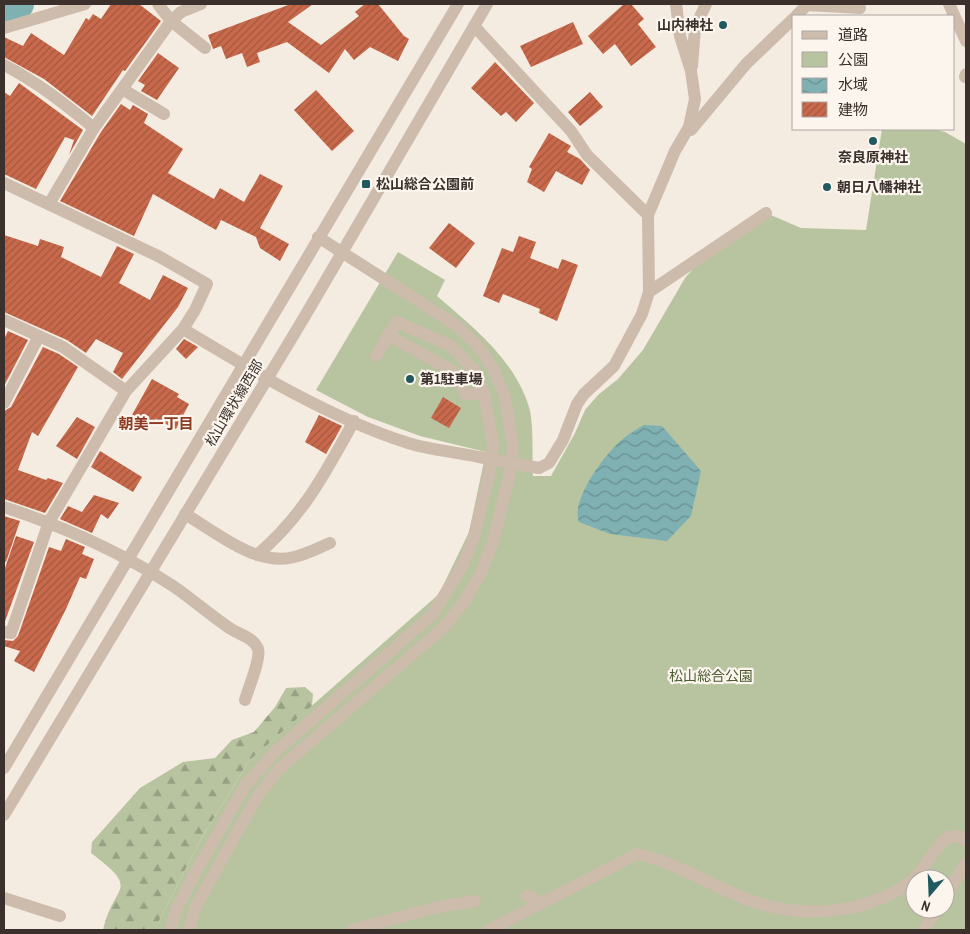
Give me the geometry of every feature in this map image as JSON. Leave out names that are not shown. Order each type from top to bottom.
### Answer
[{"type":"street","points":[[4,28],[85,4]]},
{"type":"street","points":[[158,4],[171,21],[204,48]]},
{"type":"street","points":[[49,204],[94,128],[171,21],[181,12],[201,4]]},
{"type":"street","name":"松山環状線西部","points":[[4,768],[126,560],[245,366],[318,237],[458,4]]},
{"type":"street","name":"松山環状線西部","points":[[4,815],[150,573],[487,4]]},
{"type":"street","points":[[676,4],[680,36],[692,71]]},
{"type":"street","points":[[683,140],[691,120],[695,99],[692,71],[695,28],[706,4]]},
{"type":"street","points":[[797,15],[807,5],[860,8]]},
{"type":"street","points":[[955,16],[966,41]]},
{"type":"street","points":[[182,330],[266,378],[354,421],[408,443],[539,468],[549,463],[563,440],[577,404],[584,394],[614,366],[638,322],[649,292],[648,216],[675,151],[746,64],[792,20]]},
{"type":"street","points":[[474,26],[572,131],[587,155],[648,216]]},
{"type":"street","points":[[4,65],[28,77],[94,128]]},
{"type":"street","points":[[122,89],[164,114]]},
{"type":"street","points":[[4,183],[160,257],[207,284],[195,310],[182,330],[126,391],[49,522],[11,633],[4,632]]},
{"type":"street","points":[[649,292],[766,213]]},
{"type":"street","points":[[189,930],[196,906],[215,872],[257,797],[279,769],[443,628],[464,602],[481,573],[493,542],[509,477],[513,447],[512,426],[505,397],[493,368],[477,345],[456,325],[318,237]]},
{"type":"street","points":[[4,320],[63,347],[126,391]]},
{"type":"street","points":[[171,930],[176,910],[184,894],[245,786],[274,753],[432,615],[447,594],[463,565],[474,536],[490,471],[493,444],[484,394],[474,370],[451,346],[397,322],[376,356]]},
{"type":"street","points":[[4,403],[39,336]]},
{"type":"street","points":[[388,336],[451,370],[466,394],[484,394]]},
{"type":"street","points":[[257,555],[289,526],[310,499],[354,421]]},
{"type":"street","points":[[4,508],[49,522],[126,560],[173,586],[229,628],[254,642],[258,650],[258,657],[245,700]]},
{"type":"street","points":[[185,514],[243,549],[257,555],[292,558],[330,542]]},
{"type":"street","points":[[489,930],[637,854],[655,858],[752,901],[788,910],[833,911],[860,905],[886,895],[910,882],[948,837],[959,836],[966,841]]},
{"type":"street","points":[[955,881],[966,863]]},
{"type":"street","points":[[527,896],[533,898],[539,905]]},
{"type":"street","points":[[4,898],[60,916]]},
{"type":"street","points":[[352,930],[438,907],[475,901]]},
{"type":"street","points":[[924,930],[931,919]]},
{"type":"green space","name":"松山総合公園","points":[[882,130],[938,130],[966,144],[966,930],[158,930],[158,923],[201,839],[249,761],[439,594],[469,532],[486,452],[420,436],[368,417],[316,390],[398,252],[445,280],[437,296],[478,332],[503,359],[522,390],[531,414],[533,476],[551,476],[575,433],[585,410],[598,395],[618,379],[643,350],[685,278],[717,242],[766,213],[801,228],[866,230]]},
{"type":"green space","points":[[305,687],[313,694],[312,706],[249,761],[201,839],[158,923],[158,930],[103,930],[120,888],[120,882],[107,866],[91,853],[92,842],[140,788],[183,762],[215,758],[232,740],[254,732],[275,707],[286,688]]},
{"type":"water","points":[[644,425],[662,426],[701,471],[691,516],[667,541],[610,534],[579,522],[580,502],[591,477],[599,465],[629,434]]},
{"type":"building","points":[[111,4],[139,4],[161,21],[125,71],[123,70],[92,116],[44,79],[4,57],[4,37],[23,46],[31,33],[64,55],[86,18],[89,20],[93,14],[101,19]]},
{"type":"building","points":[[291,4],[313,4],[288,22],[321,45],[359,16],[355,12],[365,4],[378,4],[404,36],[409,39],[398,61],[370,47],[354,60],[345,49],[329,73],[287,42],[257,53],[260,62],[247,67],[242,53],[226,59],[221,46],[213,49],[208,35]]},
{"type":"building","points":[[624,4],[631,4],[644,19],[638,24],[656,47],[631,66],[615,44],[603,54],[588,36]]},
{"type":"building","points":[[573,22],[583,44],[531,67],[520,46]]},
{"type":"building","points":[[158,53],[179,68],[157,100],[141,91],[145,85],[138,81]]},
{"type":"building","points":[[495,62],[534,103],[516,122],[506,112],[501,116],[471,88]]},
{"type":"building","points":[[19,83],[83,130],[69,155],[74,140],[65,137],[36,189],[4,174],[4,92],[10,96]]},
{"type":"building","points":[[316,90],[354,131],[332,151],[294,110]]},
{"type":"building","points":[[590,92],[603,107],[580,126],[568,112]]},
{"type":"building","points":[[121,104],[130,110],[133,105],[148,114],[144,123],[183,149],[168,173],[214,199],[220,188],[244,202],[260,174],[283,186],[260,228],[289,244],[280,261],[260,248],[256,237],[221,220],[216,230],[153,194],[134,236],[60,201],[101,132]]},
{"type":"building","points":[[549,133],[571,146],[567,152],[580,159],[590,170],[582,185],[556,171],[544,192],[527,182],[532,169],[529,167]]},
{"type":"building","points":[[449,223],[475,243],[456,268],[429,248]]},
{"type":"building","points":[[4,235],[38,246],[40,239],[64,247],[61,257],[101,277],[117,246],[134,254],[119,283],[150,300],[163,275],[188,288],[178,307],[122,379],[113,372],[123,353],[96,339],[86,353],[67,340],[4,312]]},
{"type":"building","points":[[519,236],[536,242],[530,258],[558,269],[562,259],[578,265],[557,321],[539,313],[540,309],[503,294],[499,303],[483,296],[502,248],[513,252]]},
{"type":"building","points":[[8,331],[28,340],[4,386],[4,339]]},
{"type":"building","points":[[184,339],[198,347],[186,359],[176,349]]},
{"type":"building","points":[[43,347],[59,354],[78,367],[38,436],[32,432],[18,470],[46,480],[48,478],[63,483],[45,513],[4,499],[4,411],[11,407]]},
{"type":"building","points":[[152,379],[179,394],[177,397],[189,404],[176,429],[156,419],[152,426],[132,415]]},
{"type":"building","points":[[443,397],[461,408],[449,428],[431,418]]},
{"type":"building","points":[[319,415],[342,426],[326,454],[305,442]]},
{"type":"building","points":[[77,417],[95,427],[77,459],[56,446]]},
{"type":"building","points":[[100,451],[142,477],[133,492],[91,467]]},
{"type":"building","points":[[94,495],[119,503],[108,519],[101,514],[92,533],[60,519],[68,506],[82,512]]},
{"type":"building","points":[[4,516],[20,521],[6,562],[4,561]]},
{"type":"building","points":[[16,536],[34,542],[4,624],[4,571]]},
{"type":"building","points":[[66,539],[85,547],[82,554],[94,559],[86,579],[80,577],[34,672],[14,661],[20,651],[4,646],[4,640],[13,641],[18,636],[49,547],[61,551]]},
{"type":"waterway","points":[[4,8],[18,4]]},
{"type":"place","name":"山内神社","points":[[723,25]]},
{"type":"place","name":"奈良原神社","points":[[873,141]]},
{"type":"place","name":"松山総合公園前","points":[[366,184]]},
{"type":"place","name":"朝日八幡神社","points":[[827,187]]},
{"type":"place","name":"第1駐車場","points":[[410,379]]},
{"type":"district","name":"朝美一丁目","points":[[156,423]]}]
